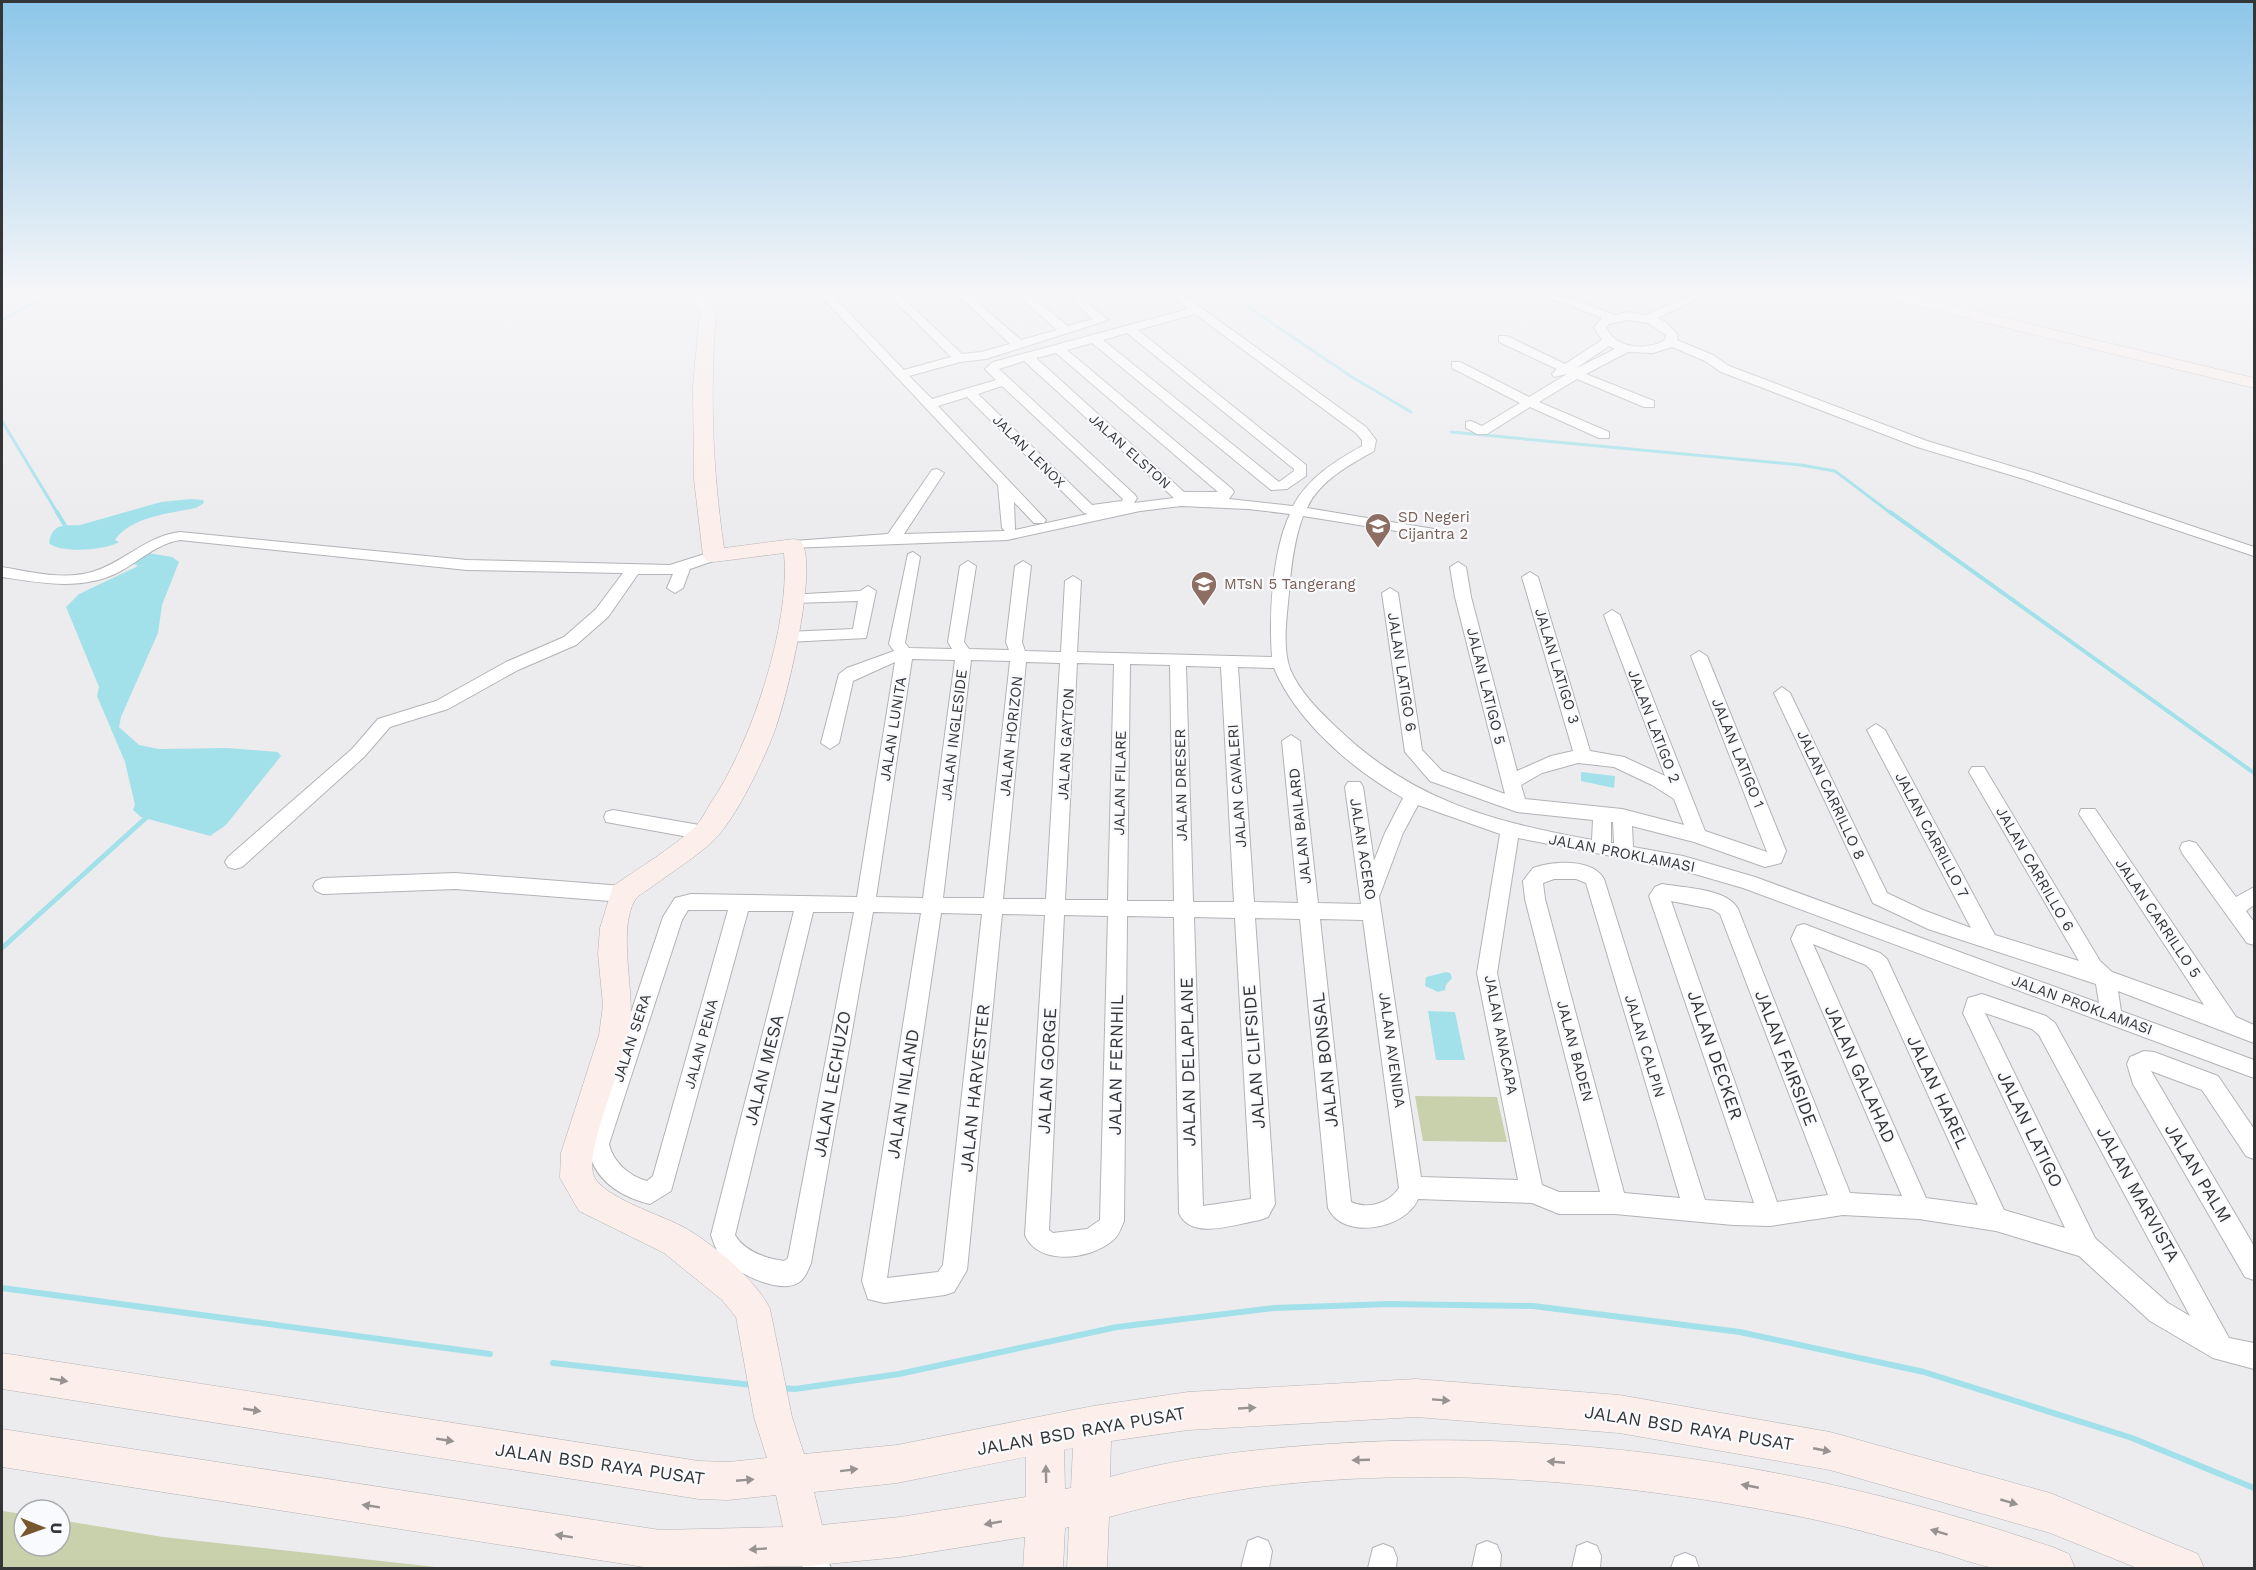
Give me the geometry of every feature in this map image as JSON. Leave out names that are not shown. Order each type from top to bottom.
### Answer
[{"type":"main road","points":[[704,367],[702,386],[704,479],[714,556],[794,545],[796,573],[787,637],[764,727],[741,779],[705,833],[623,894],[614,928],[612,954],[618,1005],[614,1035],[577,1153],[576,1178],[591,1200],[676,1241],[734,1288],[752,1310],[773,1417],[812,1557]]},
{"type":"main road","points":[[2194,367],[2254,383]]},
{"type":"main road","name":"JALAN BSD RAYA PUSAT","points":[[2,1371],[699,1480],[728,1481],[897,1464],[1093,1425],[1188,1411],[1416,1398],[1619,1414],[1830,1451],[2050,1513],[2184,1569]]},
{"type":"main road","points":[[1087,1569],[1093,1425]]},
{"type":"main road","points":[[1042,1569],[1046,1513],[1045,1434]]},
{"type":"main road","points":[[2,1448],[660,1550],[812,1557],[1046,1513],[1144,1486],[1185,1479],[1329,1461],[1514,1458],[1716,1480],[1824,1501],[1932,1530],[2055,1569]]},
{"type":"street","points":[[896,367],[1039,520]]},
{"type":"street","points":[[902,374],[926,367]]},
{"type":"street","points":[[930,404],[1004,382],[992,368],[994,367]]},
{"type":"street","name":"JALAN ELSTON","points":[[1038,367],[1180,496],[1225,496],[1227,492],[1081,367]]},
{"type":"street","points":[[1125,367],[1275,487],[1282,486],[1301,473],[1301,468],[1173,367]]},
{"type":"street","points":[[830,743],[845,678],[853,672],[905,653],[1280,663],[1282,590],[1290,534],[1298,511],[1313,485],[1335,466],[1369,448],[1370,440],[1361,430],[1275,367]]},
{"type":"street","points":[[1460,367],[1524,400],[1604,435]]},
{"type":"street","points":[[1564,367],[1649,404]]},
{"type":"street","points":[[1476,428],[1581,367]]},
{"type":"street","points":[[1714,367],[1725,369],[1922,444],[2251,549]]},
{"type":"street","name":"JALAN LENOX","points":[[969,392],[1089,510],[1127,504],[1130,498],[1004,382]]},
{"type":"street","points":[[893,538],[937,473]]},
{"type":"street","points":[[1005,483],[1009,528]]},
{"type":"street","points":[[794,545],[893,538],[994,537],[1022,533],[1081,518],[1179,502],[1235,504],[1298,511],[1446,535]]},
{"type":"street","points":[[2,572],[66,580],[83,579],[115,568],[152,543],[166,537],[180,536],[413,561],[634,569],[683,568],[714,556]]},
{"type":"street","name":"JALAN LUNITA","points":[[865,905],[905,653],[897,644],[913,557]]},
{"type":"street","name":"JALAN INGLESIDE","points":[[932,906],[964,654],[956,642],[969,566]]},
{"type":"street","name":"JALAN HORIZON","points":[[994,907],[1019,655],[1014,642],[1023,566]]},
{"type":"street","name":"JALAN LATIGO 5","points":[[1458,567],[1463,597],[1517,805]]},
{"type":"street","points":[[675,588],[683,568]]},
{"type":"street","points":[[234,862],[358,753],[384,723],[442,705],[512,666],[570,641],[602,613],[634,569]]},
{"type":"street","name":"JALAN LATIGO 3","points":[[1530,577],[1583,755]]},
{"type":"street","name":"JALAN GAYTON","points":[[1057,908],[1071,657],[1068,645],[1073,581]]},
{"type":"street","name":"JALAN LATIGO 6","points":[[1390,593],[1414,752],[1436,776],[1517,805]]},
{"type":"street","points":[[787,637],[860,634],[867,594],[793,598]]},
{"type":"street","name":"JALAN LATIGO 2","points":[[1612,615],[1697,836]]},
{"type":"street","name":"JALAN LATIGO 1","points":[[1697,836],[1766,860],[1774,858],[1777,851],[1699,656]]},
{"type":"street","name":"JALAN FILARE","points":[[1119,909],[1122,658]]},
{"type":"street","name":"JALAN DRESER","points":[[1178,660],[1184,910]]},
{"type":"street","name":"JALAN CAVALERI","points":[[1228,661],[1245,910]]},
{"type":"street","name":"JALAN PROKLAMASI","points":[[1280,663],[1304,707],[1349,751],[1414,795],[1510,831],[1676,862],[1748,882],[2254,1069]]},
{"type":"street","name":"JALAN CARRILLO 8","points":[[1782,693],[1880,898],[1895,907],[1988,941]]},
{"type":"street","name":"JALAN CARRILLO 7","points":[[1875,730],[1988,941]]},
{"type":"street","name":"JALAN BAILARD","points":[[1291,741],[1310,911]]},
{"type":"street","points":[[1511,782],[1538,765],[1557,758],[1583,755],[1615,760],[1651,775],[1681,795]]},
{"type":"street","name":"JALAN CARRILLO 6","points":[[1978,772],[2094,972]]},
{"type":"street","name":"JALAN ACERO","points":[[1354,787],[1372,904]]},
{"type":"street","points":[[740,904],[1310,911],[1372,904],[1394,833],[1414,795]]},
{"type":"street","points":[[1517,805],[1622,816],[1697,836]]},
{"type":"street","points":[[1601,849],[1602,814]]},
{"type":"street","name":"JALAN CARRILLO 5","points":[[2088,814],[2228,1023]]},
{"type":"street","points":[[1622,816],[1624,853]]},
{"type":"street","points":[[613,817],[705,833]]},
{"type":"street","name":"JALAN ANACAPA","points":[[1510,831],[1487,973],[1532,1192]]},
{"type":"street","points":[[2189,848],[2254,937]]},
{"type":"street","name":"JALAN CALPIN","points":[[1535,899],[1533,881],[1540,873],[1556,870],[1593,877],[1696,1210]]},
{"type":"street","points":[[323,886],[455,881],[623,894]]},
{"type":"street","name":"JALAN FAIRSIDE","points":[[1659,896],[1667,891],[1725,906],[1843,1204]]},
{"type":"street","name":"JALAN DECKER","points":[[1659,896],[1770,1215]]},
{"type":"street","points":[[2234,909],[2254,896]]},
{"type":"street","name":"JALAN BADEN","points":[[1535,899],[1615,1203]]},
{"type":"street","name":"JALAN SERA","points":[[601,1160],[598,1144],[673,917],[682,904],[691,902],[740,904]]},
{"type":"street","name":"JALAN PENA","points":[[601,1160],[610,1172],[643,1192],[650,1193],[663,1184],[740,904]]},
{"type":"street","name":"JALAN AVENIDA","points":[[1372,904],[1412,1188]]},
{"type":"street","name":"JALAN MESA","points":[[799,1263],[792,1273],[781,1275],[771,1272],[725,1247],[723,1235],[805,905]]},
{"type":"street","name":"JALAN LECHUZO","points":[[799,1263],[865,905]]},
{"type":"street","name":"JALAN INLAND","points":[[932,906],[874,1281],[877,1290],[884,1292],[934,1286],[945,1283],[955,1270]]},
{"type":"street","name":"JALAN HARVESTER","points":[[955,1270],[994,907]]},
{"type":"street","name":"JALAN GORGE","points":[[1057,908],[1037,1234],[1047,1244],[1053,1245],[1098,1238],[1107,1233],[1112,1221]]},
{"type":"street","name":"JALAN FERNHIL","points":[[1112,1221],[1119,909]]},
{"type":"street","name":"JALAN DELAPLANE","points":[[1184,910],[1191,1214],[1199,1218],[1260,1209],[1263,1204]]},
{"type":"street","name":"JALAN CLIFSIDE","points":[[1245,910],[1263,1204]]},
{"type":"street","name":"JALAN BONSAL","points":[[1310,911],[1340,1208],[1352,1215],[1382,1212],[1406,1202],[1412,1188]]},
{"type":"street","name":"JALAN HAREL","points":[[1801,939],[1804,932],[1809,932],[1873,959],[1880,965],[1996,1219]]},
{"type":"street","name":"JALAN GALAHAD","points":[[1801,939],[1919,1208]]},
{"type":"street","points":[[1988,941],[2094,972],[2254,1034]]},
{"type":"street","points":[[2087,1007],[2094,972]]},
{"type":"street","points":[[2094,972],[2112,1017]]},
{"type":"street","name":"JALAN MARVISTA","points":[[1974,1013],[1975,1004],[1982,1004],[2032,1019],[2039,1022],[2053,1038],[2222,1349]]},
{"type":"street","name":"JALAN LATIGO","points":[[1974,1013],[2086,1246]]},
{"type":"street","name":"JALAN PALM","points":[[2254,1148],[2210,1083],[2154,1062],[2144,1061],[2138,1064],[2141,1077],[2254,1268]]},
{"type":"street","points":[[1412,1188],[1532,1192],[1559,1203],[1615,1203],[1770,1215],[1843,1204],[1919,1208],[1996,1219],[2086,1246],[2159,1312],[2222,1349],[2254,1356]]},
{"type":"green space","points":[[1415,1096],[1497,1097],[1507,1142],[1423,1141]]},
{"type":"green space","points":[[2,1511],[12,1512],[12,1558],[72,1558],[72,1522],[163,1537],[445,1568],[2,1568]]},
{"type":"water","points":[[203,500],[204,503],[196,508],[152,517],[130,526],[115,540],[119,542],[113,545],[73,550],[63,549],[49,543],[53,531],[60,526],[80,525],[161,502]]},
{"type":"water","points":[[148,553],[172,557],[179,562],[162,605],[158,633],[121,717],[119,727],[139,745],[159,749],[227,748],[278,752],[281,756],[226,825],[210,836],[141,817],[133,810],[135,805],[125,762],[97,696],[99,687],[66,607],[79,594],[136,567],[138,565],[131,564]]},
{"type":"water","points":[[1581,772],[1615,776],[1614,788],[1581,781]]},
{"type":"water","points":[[1450,973],[1452,978],[1445,990],[1438,992],[1425,986],[1426,977]]},
{"type":"water","points":[[1428,1011],[1455,1012],[1465,1060],[1436,1060]]},
{"type":"waterway","points":[[1338,367],[1411,412]]},
{"type":"waterway","points":[[2,421],[58,514]]},
{"type":"waterway","points":[[1451,432],[1801,465],[1835,471],[1892,514]]},
{"type":"waterway","points":[[57,512],[67,529]]},
{"type":"waterway","points":[[1890,512],[2254,773]]},
{"type":"waterway","points":[[2,948],[148,816]]},
{"type":"waterway","points":[[2,1288],[490,1354]]},
{"type":"waterway","points":[[782,1388],[795,1389],[899,1374],[1117,1327],[1274,1308],[1390,1304],[1533,1306],[1740,1332],[1924,1372],[2132,1438],[2254,1488]]},
{"type":"waterway","points":[[553,1363],[752,1385]]},
{"type":"place","name":"SD Negeri Cijantra 2","points":[[1378,549]]},
{"type":"place","name":"MTsN 5 Tangerang","points":[[1204,607]]}]
